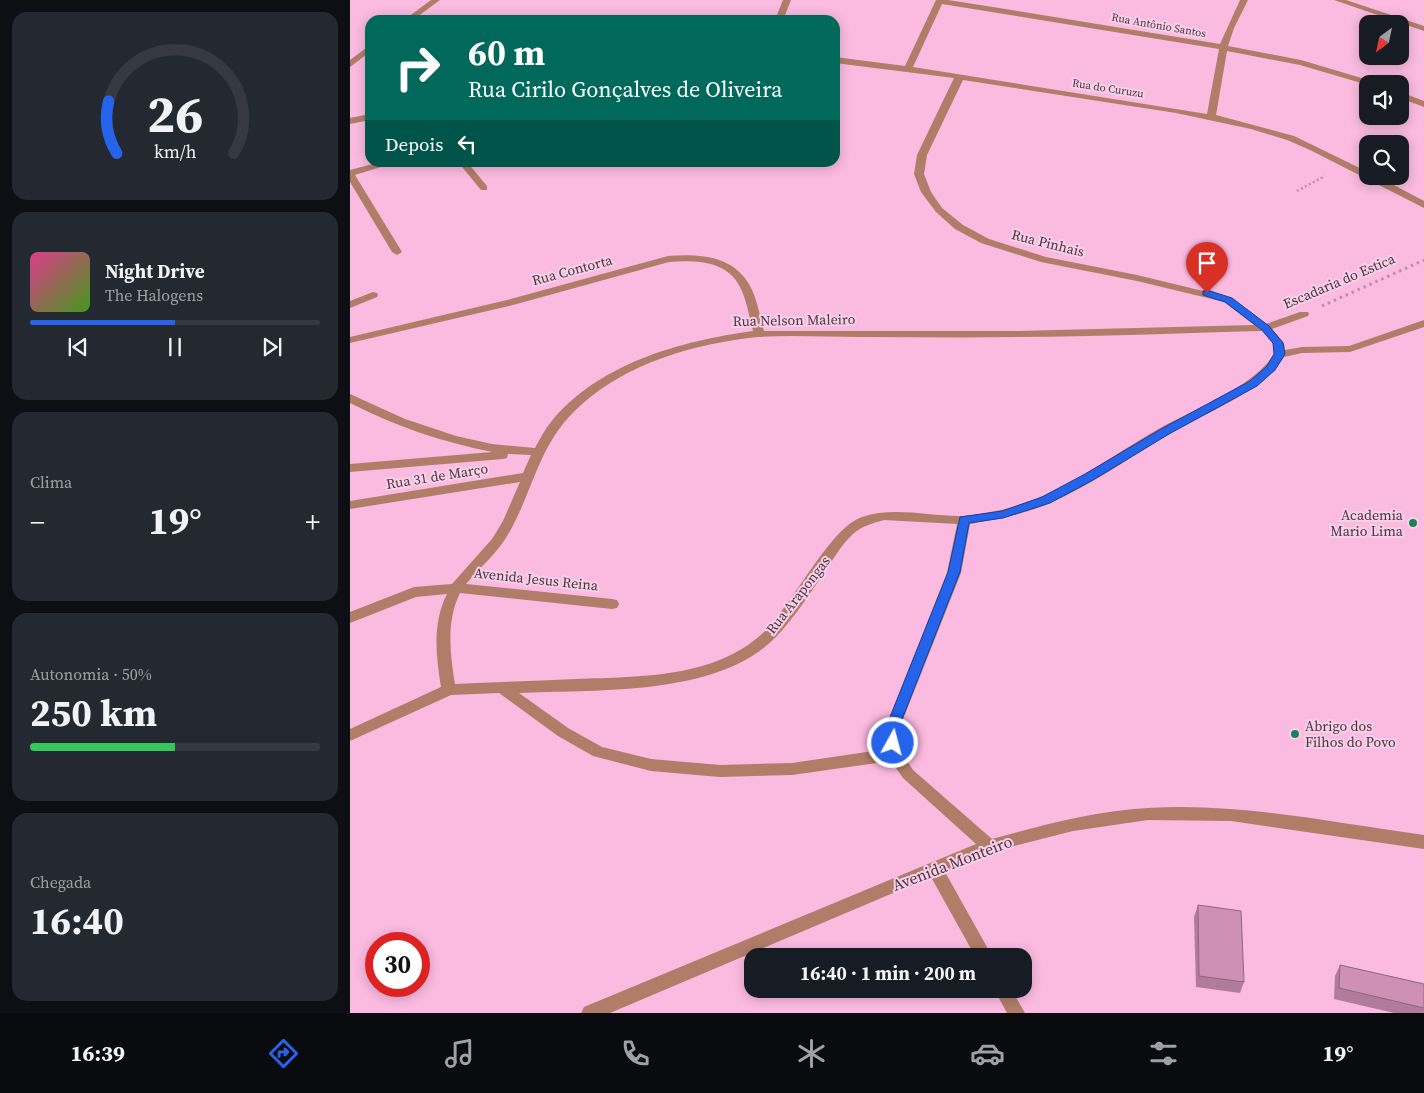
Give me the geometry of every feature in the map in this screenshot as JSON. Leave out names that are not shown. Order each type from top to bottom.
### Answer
[{"type":"street","points":[[415,15],[436,0]]},
{"type":"street","points":[[781,15],[787,0]]},
{"type":"street","points":[[1210,118],[1215,80],[1223,47],[1235,16],[1244,0]]},
{"type":"street","points":[[1338,0],[1424,29]]},
{"type":"street","points":[[908,69],[939,1]]},
{"type":"street","name":"Rua Antônio Santos","points":[[939,1],[1223,47],[1317,66],[1359,80]]},
{"type":"street","points":[[350,64],[365,52]]},
{"type":"street","name":"Rua do Curuzu","points":[[840,61],[960,76],[1210,118],[1280,134],[1359,172]]},
{"type":"street","name":"Rua Pinhais","points":[[960,76],[922,155],[919,174],[926,192],[935,204],[959,227],[985,242],[1045,260],[1137,278],[1228,300],[1265,328],[1278,343],[1280,354]]},
{"type":"street","points":[[1409,98],[1424,104]]},
{"type":"street","points":[[350,121],[365,117]]},
{"type":"street","points":[[375,167],[350,174],[397,252]]},
{"type":"street","points":[[466,167],[484,188]]},
{"type":"street","name":"Rua do Curuzu","points":[[1385,185],[1424,205]]},
{"type":"street","name":"Rua Contorta","points":[[350,340],[509,303],[668,259],[696,257],[717,262],[736,273],[746,287],[759,334]]},
{"type":"street","points":[[350,305],[373,295]]},
{"type":"street","name":"Escadaria do Estica","points":[[1265,328],[1304,314]]},
{"type":"street","points":[[1280,354],[1302,350],[1350,349],[1424,323]]},
{"type":"street","name":"Rua Nelson Maleiro","points":[[449,690],[444,662],[444,623],[457,588],[498,542],[538,452],[565,413],[591,391],[620,373],[685,346],[759,334],[1018,334],[1265,328]]},
{"type":"street","name":"Rua Arapongas","points":[[449,690],[658,681],[701,672],[740,656],[770,634],[796,602],[836,545],[849,530],[864,521],[884,516],[964,520],[1003,514],[1046,500],[1165,431],[1253,383],[1271,368],[1280,354]]},
{"type":"street","points":[[350,398],[407,424],[458,441],[492,448],[538,452]]},
{"type":"street","points":[[350,468],[538,452]]},
{"type":"street","name":"Rua 31 de Março","points":[[350,504],[528,476]]},
{"type":"street","points":[[964,520],[954,572],[891,732],[895,754],[908,774],[989,846]]},
{"type":"street","name":"Avenida Jesus Reina","points":[[350,618],[414,592],[457,588],[612,604]]},
{"type":"street","points":[[501,687],[563,732],[598,752],[651,765],[720,771],[792,769],[895,754]]},
{"type":"street","points":[[350,735],[449,690]]},
{"type":"street","name":"Avenida Monteiro","points":[[590,1013],[989,846],[1073,824],[1148,814],[1230,815],[1424,842]]},
{"type":"street","points":[[934,868],[979,948]]},
{"type":"street","points":[[1007,998],[1016,1013]]},
{"type":"path","points":[[1297,191],[1329,174]]},
{"type":"path","name":"Escadaria do Estica","points":[[1304,314],[1424,260]]},
{"type":"building","points":[[1198,905],[1241,911],[1244,982],[1199,976]]},
{"type":"building","points":[[1340,965],[1424,984],[1424,1008],[1339,988]]},
{"type":"place","name":"Academia Mario Lima","points":[[1413,523]]},
{"type":"place","name":"Abrigo dos Filhos do Povo","points":[[1295,734]]},
{"type":"route","points":[[893,743],[891,732],[954,572],[960,550],[964,520],[1003,514],[1046,500],[1089,477],[1165,431],[1253,383],[1271,368],[1280,354],[1278,343],[1265,328],[1242,309],[1228,300],[1207,293]]}]
